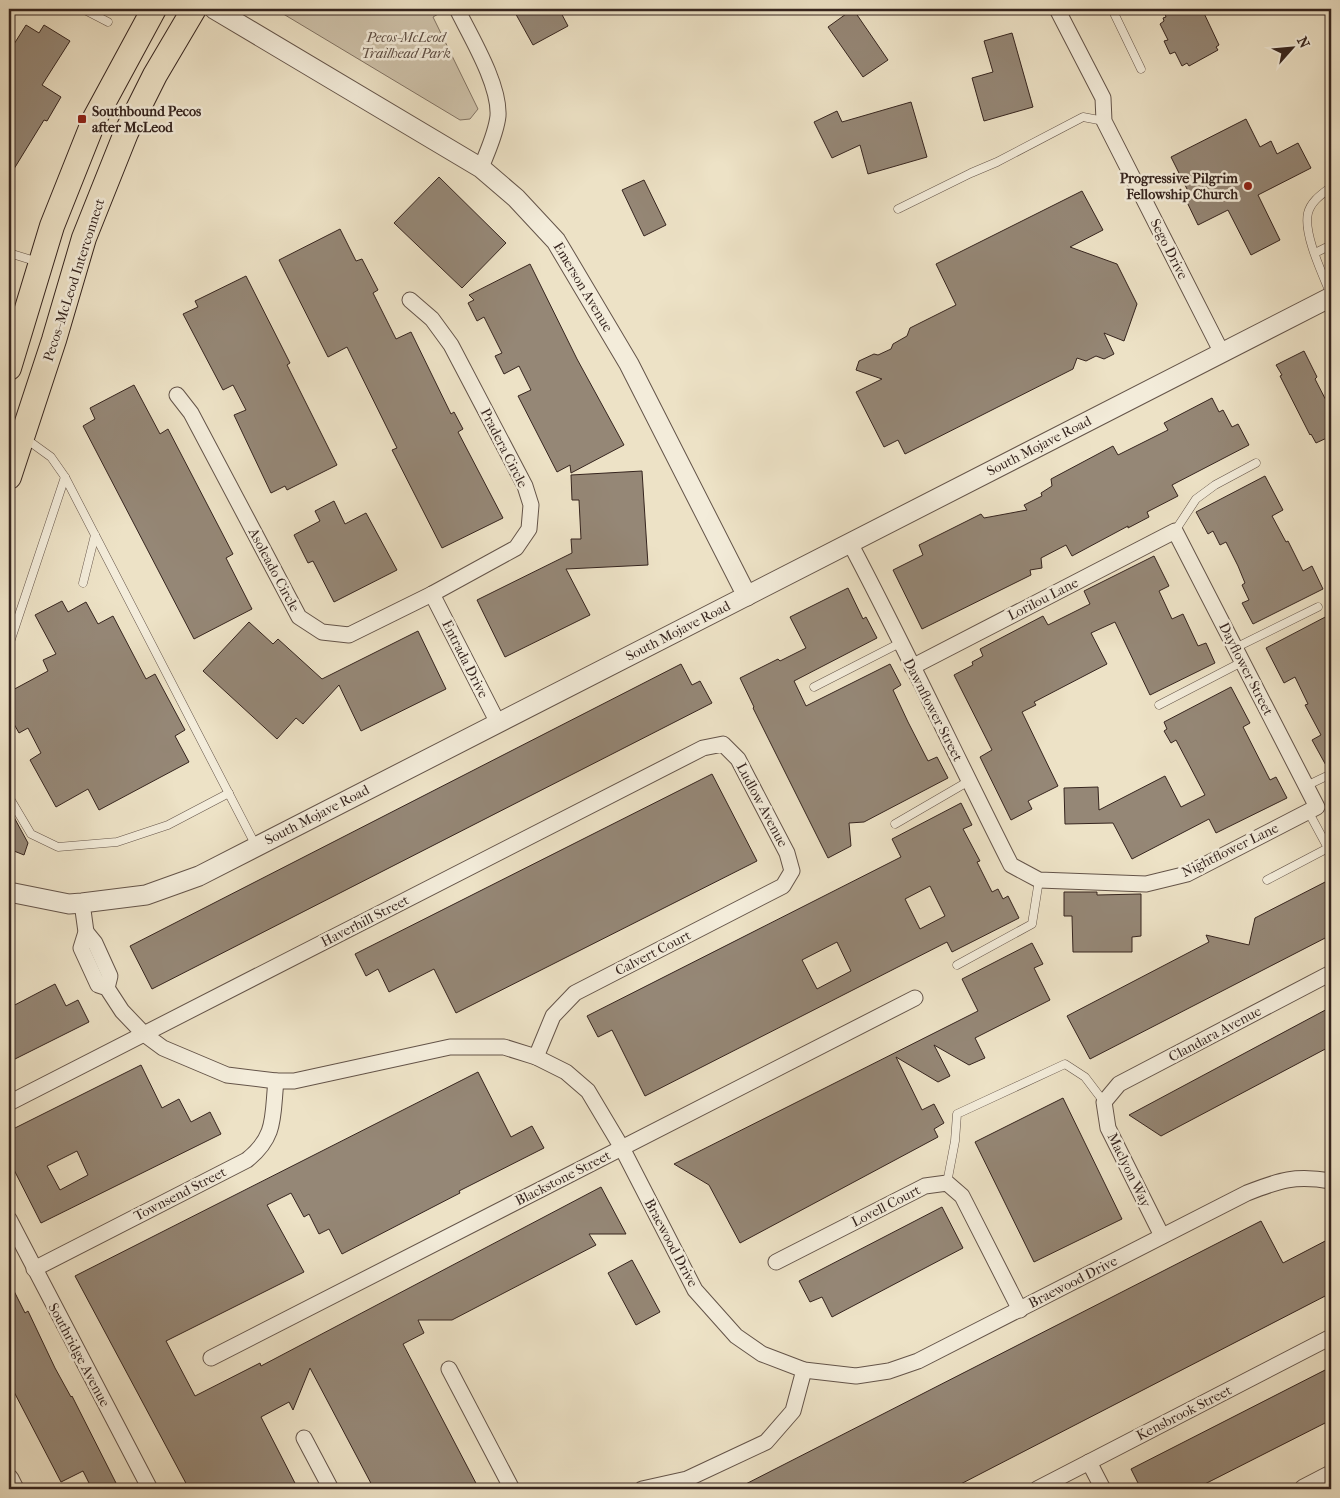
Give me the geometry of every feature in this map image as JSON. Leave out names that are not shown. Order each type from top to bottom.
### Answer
[{"type":"main road","points":[[9,368],[52,226],[95,118],[154,9]]},
{"type":"main road","points":[[155,75],[163,33],[174,9]]},
{"type":"main road","name":"Pecos–McLeod Interconnect","points":[[9,477],[16,429],[54,340],[84,238],[126,133],[155,75],[194,9]]},
{"type":"street","name":"Emerson Avenue","points":[[214,9],[481,168],[516,198],[556,241],[629,364],[747,596]]},
{"type":"street","points":[[457,9],[487,70],[498,103],[498,119],[481,168]]},
{"type":"street","name":"Sego Drive","points":[[1057,9],[1103,98],[1104,121],[1222,353]]},
{"type":"street","name":"South Mojave Road","points":[[9,892],[69,904],[82,904],[146,894],[199,876],[1331,296]]},
{"type":"street","name":"Pradera Circle","points":[[410,300],[432,319],[452,345],[525,486],[530,504],[528,529],[516,548],[432,594]]},
{"type":"street","name":"Asoleado Circle","points":[[177,395],[191,413],[299,617],[322,632],[349,635],[432,594]]},
{"type":"street","name":"Dayflower Street","points":[[1175,531],[1306,786],[1313,809]]},
{"type":"street","name":"Lorilou Lane","points":[[912,667],[1175,531]]},
{"type":"street","name":"Dawnflower Street","points":[[850,543],[1011,865],[1022,871]]},
{"type":"street","name":"Entrada Drive","points":[[432,594],[498,723]]},
{"type":"street","name":"Ludlow Avenue","points":[[723,744],[738,758],[787,852],[792,871]]},
{"type":"street","name":"Haverhill Street","points":[[9,1103],[703,748],[723,744]]},
{"type":"street","name":"Nightflower Lane","points":[[1022,871],[1039,880],[1146,884],[1187,874],[1313,809]]},
{"type":"street","name":"Calvert Court","points":[[536,1057],[554,1016],[575,993],[782,886],[792,871]]},
{"type":"street","name":"Braewood Drive","points":[[82,904],[86,932],[81,948],[98,985],[107,988],[122,1011],[144,1034],[163,1048],[226,1075],[276,1081],[294,1081],[450,1047],[504,1046],[536,1057],[566,1072],[588,1091],[622,1148],[695,1290],[736,1336],[762,1354],[804,1370],[856,1376],[889,1371],[918,1361],[1247,1193],[1279,1180],[1310,1178],[1331,1181]]},
{"type":"street","name":"Clandara Avenue","points":[[1104,1102],[1119,1084],[1331,973]]},
{"type":"street","name":"Blackstone Street","points":[[211,1358],[915,998]]},
{"type":"street","name":"Townsend Street","points":[[34,1270],[246,1160],[259,1150],[271,1131],[276,1081]]},
{"type":"street","name":"Maclyon Way","points":[[1104,1102],[1108,1128],[1162,1236]]},
{"type":"street","points":[[947,1183],[962,1196],[1020,1310]]},
{"type":"street","name":"Lovell Court","points":[[776,1262],[925,1186],[947,1183]]},
{"type":"street","name":"Southridge Avenue","points":[[9,1219],[150,1489]]},
{"type":"street","name":"Kensbrook Street","points":[[1036,1489],[1331,1337]]},
{"type":"street","points":[[449,1369],[512,1489]]},
{"type":"street","points":[[642,1489],[690,1484],[766,1442],[793,1411],[804,1370]]},
{"type":"street","points":[[304,1438],[331,1489]]},
{"type":"street","points":[[1089,1462],[1103,1489]]},
{"type":"street","points":[[9,1479],[14,1489]]},
{"type":"lane","points":[[82,9],[108,22]]},
{"type":"lane","points":[[1112,9],[1141,70]]},
{"type":"lane","points":[[898,208],[997,162],[1083,117],[1104,121]]},
{"type":"lane","points":[[1331,187],[1316,198],[1308,211],[1306,225],[1331,296]]},
{"type":"lane","points":[[1315,254],[1331,245]]},
{"type":"lane","points":[[9,253],[42,263]]},
{"type":"lane","points":[[16,429],[51,457],[65,477],[256,846]]},
{"type":"lane","points":[[1175,531],[1196,499],[1215,485],[1256,464]]},
{"type":"lane","points":[[9,645],[65,477]]},
{"type":"lane","points":[[82,584],[95,535]]},
{"type":"lane","points":[[1235,648],[1318,607]]},
{"type":"lane","points":[[814,687],[900,642]]},
{"type":"lane","points":[[1159,705],[1242,662]]},
{"type":"lane","points":[[1306,786],[1331,774]]},
{"type":"lane","points":[[894,824],[969,781]]},
{"type":"lane","points":[[9,797],[30,834],[58,846],[117,842],[168,825],[229,793]]},
{"type":"lane","points":[[1267,880],[1328,848],[1313,809]]},
{"type":"lane","points":[[957,965],[1032,924],[1039,880]]},
{"type":"lane","points":[[947,1183],[955,1141],[957,1114],[1065,1064],[1085,1077],[1104,1102]]},
{"type":"green space","name":"Pecos-McLeod Trailhead Park","points":[[275,9],[447,9],[433,17],[478,109],[470,119],[460,120]]},
{"type":"building","points":[[513,9],[559,9],[568,26],[533,45]]},
{"type":"building","points":[[853,9],[888,60],[863,77],[828,27]]},
{"type":"building","points":[[1175,9],[1202,9],[1219,45],[1216,47],[1218,50],[1189,66],[1187,63],[1182,66],[1175,52],[1170,54],[1164,41],[1168,40],[1160,24],[1164,21],[1163,18],[1166,17],[1165,14]]},
{"type":"building","points":[[26,25],[39,33],[44,25],[70,41],[42,85],[61,97],[47,121],[44,120],[9,177],[9,52]]},
{"type":"building","points":[[1012,33],[1033,107],[984,121],[972,78],[993,72],[984,41]]},
{"type":"building","points":[[911,102],[927,157],[868,174],[860,145],[832,158],[814,122],[837,111],[842,122]]},
{"type":"building","points":[[1246,119],[1260,147],[1271,141],[1277,154],[1298,143],[1311,168],[1258,195],[1280,240],[1251,255],[1228,210],[1198,225],[1185,198],[1190,195],[1171,157]]},
{"type":"building","points":[[439,177],[506,243],[462,288],[394,223]]},
{"type":"building","points":[[644,180],[666,225],[644,236],[622,190]]},
{"type":"building","points":[[1082,191],[1103,230],[1070,247],[1117,264],[1137,304],[1124,341],[1104,333],[1114,354],[1104,359],[1096,356],[1086,361],[1077,358],[1073,369],[905,454],[898,440],[884,447],[856,392],[882,379],[856,370],[859,361],[891,349],[893,344],[907,336],[910,328],[956,305],[936,264]]},
{"type":"building","points":[[340,229],[356,261],[362,259],[378,290],[373,293],[396,339],[411,332],[451,414],[454,412],[463,429],[458,432],[503,518],[442,548],[392,450],[397,448],[347,347],[328,357],[279,260]]},
{"type":"building","points":[[530,264],[577,359],[624,445],[571,473],[570,465],[557,472],[518,396],[531,390],[519,366],[504,374],[495,356],[502,353],[484,317],[477,321],[468,303],[474,300],[469,295]]},
{"type":"building","points":[[246,276],[290,363],[287,365],[337,465],[287,490],[285,486],[271,493],[234,415],[246,410],[233,385],[223,390],[183,314],[198,307],[195,301]]},
{"type":"building","points":[[1304,351],[1317,377],[1315,379],[1331,410],[1331,436],[1316,443],[1310,435],[1276,365]]},
{"type":"building","points":[[134,385],[160,434],[168,429],[233,554],[226,558],[252,609],[194,639],[83,426],[95,419],[90,408]]},
{"type":"building","points":[[1212,398],[1219,412],[1223,410],[1232,427],[1238,424],[1249,445],[1172,485],[1178,496],[1147,512],[1149,517],[1072,556],[1066,545],[1041,558],[1042,568],[1030,570],[1031,575],[922,629],[893,570],[923,555],[919,545],[981,514],[984,518],[1027,510],[1024,505],[1042,496],[1041,493],[1052,486],[1051,479],[1113,446],[1118,455],[1168,430],[1164,423]]},
{"type":"building","points":[[642,471],[648,565],[566,569],[590,615],[505,657],[477,600],[572,553],[571,539],[581,539],[579,500],[572,500],[571,475]]},
{"type":"building","points":[[1265,476],[1283,510],[1272,516],[1286,542],[1288,541],[1303,571],[1312,566],[1323,589],[1253,624],[1242,603],[1249,600],[1242,585],[1245,583],[1226,542],[1220,545],[1213,531],[1208,534],[1196,512]]},
{"type":"building","points":[[334,501],[345,524],[366,513],[397,570],[334,602],[313,561],[308,563],[294,535],[320,521],[315,511]]},
{"type":"building","points":[[1154,556],[1169,586],[1159,591],[1172,619],[1183,614],[1198,646],[1206,643],[1215,663],[1150,695],[1115,622],[1091,633],[1107,664],[1034,702],[1036,705],[1022,712],[1058,786],[1028,801],[1032,809],[1011,820],[980,757],[992,750],[954,675],[973,665],[972,662],[983,656],[980,649],[1043,616],[1048,625],[1090,604],[1084,591]]},
{"type":"building","points":[[848,588],[863,619],[866,617],[877,638],[794,681],[806,706],[890,664],[901,685],[893,690],[908,722],[928,761],[937,757],[948,778],[864,822],[849,823],[851,846],[828,858],[740,678],[778,659],[780,661],[806,648],[790,617]]},
{"type":"building","points":[[62,601],[68,612],[86,602],[98,624],[113,616],[146,679],[155,674],[185,730],[175,736],[189,762],[99,810],[88,789],[56,807],[30,760],[41,753],[28,728],[19,733],[9,715],[9,692],[48,671],[43,660],[56,654],[35,615]]},
{"type":"building","points":[[1331,614],[1331,768],[1328,769],[1312,740],[1321,735],[1305,705],[1308,704],[1295,677],[1284,683],[1266,648]]},
{"type":"building","points":[[249,622],[273,644],[278,639],[322,679],[418,631],[446,689],[361,731],[339,685],[303,724],[296,718],[277,739],[203,671]]},
{"type":"building","points":[[681,664],[692,685],[700,681],[712,703],[152,989],[130,946]]},
{"type":"building","points":[[1231,687],[1250,723],[1243,727],[1270,780],[1276,777],[1287,798],[1216,833],[1209,819],[1132,859],[1113,823],[1065,824],[1064,788],[1098,787],[1099,810],[1165,776],[1181,807],[1205,795],[1176,740],[1171,743],[1164,731],[1167,729],[1164,722]]},
{"type":"building","points":[[712,774],[757,861],[456,1013],[434,969],[389,992],[378,969],[366,976],[355,954]]},
{"type":"building","points":[[961,803],[972,825],[963,829],[980,861],[977,862],[992,892],[998,889],[1003,899],[1008,896],[1019,918],[952,952],[947,942],[645,1096],[612,1030],[598,1037],[587,1016],[901,857],[892,839]],"holes":[[[930,886],[945,916],[920,929],[905,899]],[[837,942],[851,971],[817,989],[802,960]]]},
{"type":"building","points":[[9,808],[28,843],[24,855],[9,849]]},
{"type":"building","points":[[1331,879],[1331,935],[1090,1059],[1067,1016],[1209,942],[1206,935],[1249,945],[1255,918]]},
{"type":"building","points":[[1064,892],[1097,892],[1097,895],[1141,894],[1141,936],[1132,937],[1132,952],[1073,952],[1072,916],[1064,916]]},
{"type":"building","points":[[1032,943],[1043,964],[1034,968],[1050,1000],[975,1038],[985,1058],[969,1065],[934,1045],[950,1076],[938,1082],[896,1057],[922,1110],[934,1104],[944,1123],[934,1129],[938,1137],[740,1243],[709,1185],[674,1164],[978,1011],[962,979]]},
{"type":"building","points":[[55,984],[66,1006],[78,1000],[89,1022],[9,1062],[9,1008]]},
{"type":"building","points":[[1331,1007],[1331,1046],[1161,1136],[1129,1115]]},
{"type":"building","points":[[141,1065],[162,1108],[179,1099],[191,1122],[210,1112],[221,1134],[41,1223],[9,1160],[9,1131]],"holes":[[[77,1151],[88,1175],[60,1190],[47,1166]]]},
{"type":"building","points":[[478,1072],[511,1137],[532,1126],[544,1148],[342,1254],[329,1229],[319,1234],[309,1214],[304,1217],[291,1193],[267,1205],[304,1272],[166,1341],[195,1396],[260,1363],[261,1366],[601,1187],[626,1234],[589,1234],[596,1245],[452,1320],[418,1320],[424,1333],[403,1344],[479,1489],[374,1489],[310,1368],[293,1410],[289,1402],[261,1417],[298,1489],[189,1489],[75,1276]]},
{"type":"building","points":[[1063,1098],[1122,1219],[1034,1262],[975,1142]]},
{"type":"building","points":[[942,1207],[963,1248],[832,1317],[822,1297],[810,1302],[799,1281]]},
{"type":"building","points":[[1261,1221],[1283,1263],[1331,1238],[1331,1293],[951,1489],[736,1489]]},
{"type":"building","points":[[632,1260],[660,1312],[636,1325],[608,1273]]},
{"type":"building","points":[[9,1281],[25,1313],[28,1311],[55,1368],[72,1396],[119,1489],[92,1489],[83,1471],[61,1482],[13,1390],[9,1392]]},
{"type":"building","points":[[1331,1367],[1331,1420],[1195,1489],[1141,1489],[1131,1469]]},
{"type":"place","name":"Southbound Pecos after McLeod","points":[[82,119]]},
{"type":"place","name":"Progressive Pilgrim Fellowship Church","points":[[1248,186]]}]
